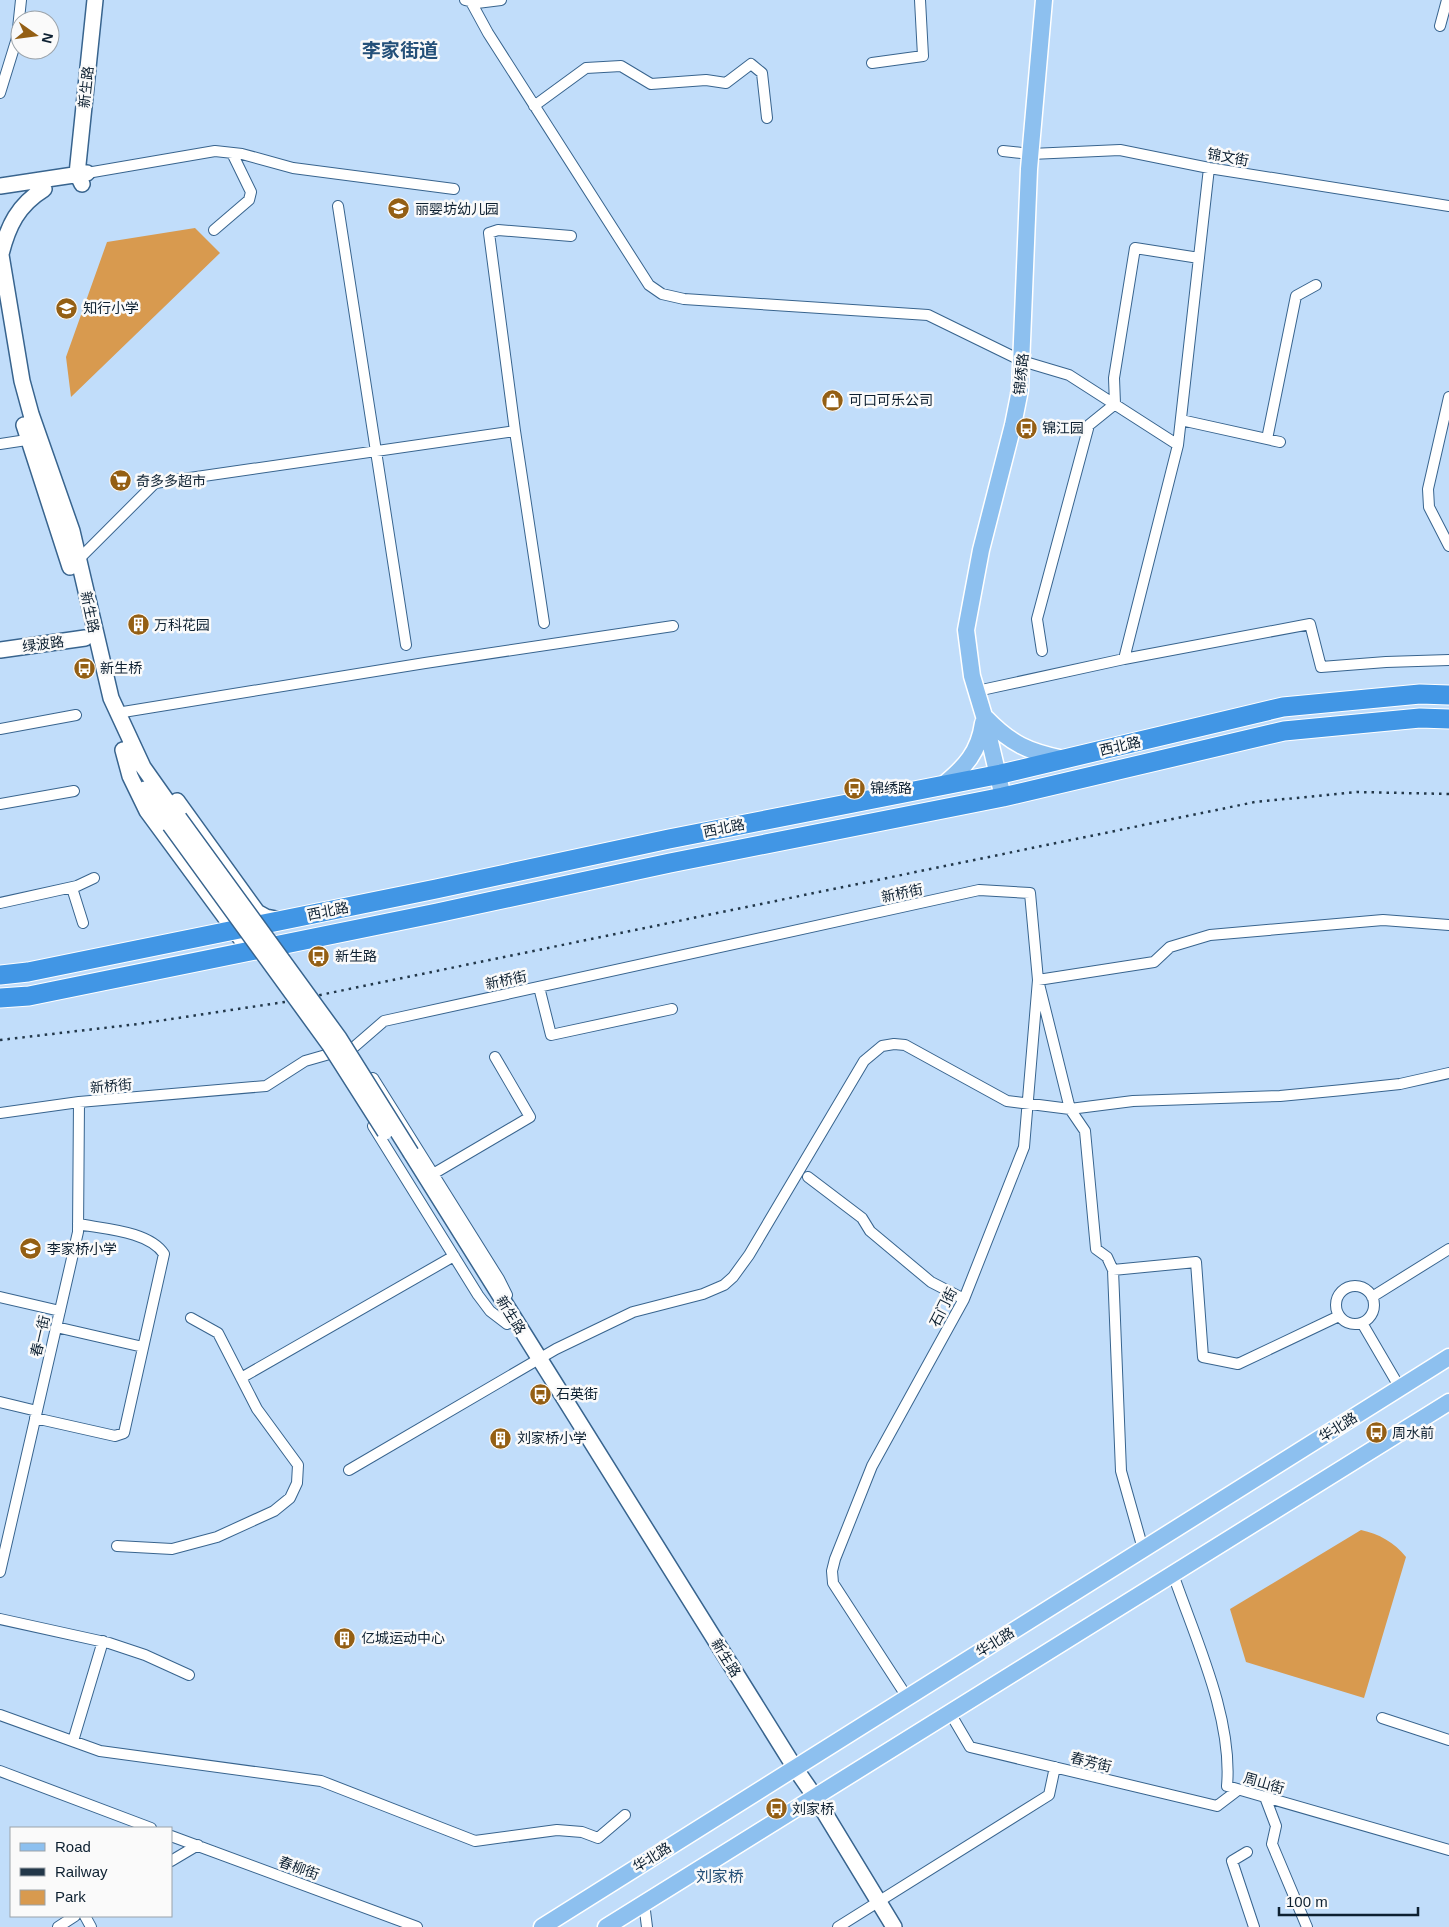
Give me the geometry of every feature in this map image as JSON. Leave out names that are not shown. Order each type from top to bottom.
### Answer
[{"type":"highway","name":"西北路","points":[[0,998],[29,996],[209,959],[248,932],[285,920],[678,837],[998,774],[1283,708],[1420,694],[1449,695]]},
{"type":"highway","name":"西北路","points":[[0,975],[28,972],[200,937],[248,932],[670,863],[1003,798],[1284,731],[1420,718],[1449,719]]},
{"type":"main road","name":"新生路","points":[[82,177],[94,0]]},
{"type":"main road","name":"新生路","points":[[82,177],[104,0]]},
{"type":"main road","name":"锦绣路","points":[[1003,798],[967,650],[968,611],[1020,390],[1031,154],[1044,0]]},
{"type":"main road","points":[[0,186],[82,177]]},
{"type":"main road","points":[[0,196],[44,189],[82,177]]},
{"type":"main road","points":[[0,252],[5,235],[13,219],[23,205],[44,189]]},
{"type":"main road","name":"新生路","points":[[0,252],[34,439],[63,502],[79,559],[104,676],[117,713],[143,767],[174,822]]},
{"type":"main road","name":"新生路","points":[[0,306],[13,382],[34,439],[64,542],[103,703],[135,773],[339,1038],[406,1155],[790,1771],[815,1797],[894,1927]]},
{"type":"main road","name":"绿波路","points":[[0,650],[86,638]]},
{"type":"main road","points":[[117,713],[151,765],[248,932]]},
{"type":"main road","points":[[984,716],[1002,734],[1019,746],[1034,753],[1065,759]]},
{"type":"main road","points":[[943,785],[974,755],[981,740],[984,716]]},
{"type":"main road","points":[[123,750],[130,776],[147,811],[211,896],[248,932]]},
{"type":"main road","points":[[200,937],[210,932],[214,924],[215,915],[211,896]]},
{"type":"main road","name":"华北路","points":[[542,1927],[1449,1357]]},
{"type":"main road","points":[[1366,1409],[1403,1394],[1449,1368]]},
{"type":"main road","points":[[1407,1428],[1449,1392]]},
{"type":"main road","points":[[606,1927],[1449,1402]]},
{"type":"street","points":[[0,93],[17,38],[21,0]]},
{"type":"street","points":[[468,1],[477,3],[501,0]]},
{"type":"street","points":[[872,62],[922,56],[920,0]]},
{"type":"street","points":[[1440,26],[1447,0]]},
{"type":"street","points":[[468,1],[649,285],[662,294],[684,298],[928,315],[1022,361],[1069,375],[1178,445]]},
{"type":"street","points":[[534,106],[586,68],[621,66],[651,84],[706,80],[726,83],[751,64],[762,73],[767,118]]},
{"type":"street","name":"锦文街","points":[[1003,151],[1031,154],[1120,150],[1209,168],[1449,206]]},
{"type":"street","points":[[82,177],[215,151],[232,153],[294,168],[454,189]]},
{"type":"street","points":[[214,230],[249,200],[250,192],[232,153]]},
{"type":"street","points":[[1124,660],[1178,445],[1209,168]]},
{"type":"street","points":[[338,206],[378,451],[406,645]]},
{"type":"street","points":[[544,623],[515,431],[489,233],[498,230],[571,236]]},
{"type":"street","points":[[1115,404],[1114,378],[1135,248],[1199,258]]},
{"type":"street","points":[[1267,439],[1296,296],[1316,285]]},
{"type":"street","points":[[1449,397],[1428,489],[1429,507],[1449,546]]},
{"type":"street","points":[[1042,651],[1037,619],[1089,425],[1115,404]]},
{"type":"street","points":[[1181,420],[1280,442]]},
{"type":"street","points":[[79,559],[155,483],[515,431]]},
{"type":"street","points":[[0,444],[34,439]]},
{"type":"street","points":[[977,691],[1310,624],[1321,667],[1449,660]]},
{"type":"street","points":[[117,713],[415,664],[673,626]]},
{"type":"street","points":[[0,729],[76,715]]},
{"type":"street","points":[[0,804],[74,791]]},
{"type":"street","points":[[0,903],[72,888],[94,878]]},
{"type":"street","points":[[72,888],[83,923]]},
{"type":"street","name":"新桥街","points":[[0,1114],[79,1102],[266,1086],[305,1060],[327,1053],[354,1048],[384,1021],[979,890],[1030,893]]},
{"type":"street","name":"石门街","points":[[907,1697],[833,1583],[832,1571],[872,1466],[964,1300],[1024,1147],[1038,980],[1030,893]]},
{"type":"street","points":[[1143,1549],[1121,1471],[1113,1270],[1107,1257],[1096,1249],[1085,1131],[1070,1108],[1038,980],[1154,962],[1170,946],[1210,935],[1383,920],[1449,925]]},
{"type":"street","points":[[540,987],[551,1035],[672,1009]]},
{"type":"street","points":[[349,1470],[535,1361],[633,1312],[714,1290],[733,1277],[749,1255],[864,1060],[882,1046],[894,1044],[914,1049],[1007,1101],[1070,1108],[1133,1101],[1280,1096],[1400,1084],[1449,1073]]},
{"type":"street","points":[[354,1048],[499,1279],[511,1322]]},
{"type":"street","points":[[327,1053],[484,1303],[511,1322]]},
{"type":"street","points":[[433,1174],[530,1117],[495,1057]]},
{"type":"street","name":"春一街","points":[[0,1572],[5,1529],[36,1414],[78,1224],[79,1102]]},
{"type":"street","points":[[808,1177],[862,1218],[870,1230],[932,1282],[964,1300]]},
{"type":"street","points":[[0,1402],[115,1436],[124,1433],[164,1254],[158,1245],[147,1238],[78,1224]]},
{"type":"street","points":[[1372,1297],[1449,1249]]},
{"type":"street","points":[[241,1378],[454,1256]]},
{"type":"street","points":[[1113,1270],[1196,1262],[1202,1357],[1238,1364],[1285,1340],[1339,1316]]},
{"type":"street","points":[[1357,1286],[1363,1288],[1372,1297],[1373,1309],[1367,1320],[1362,1323],[1349,1324],[1339,1316],[1336,1304],[1337,1298],[1345,1288],[1357,1286]]},
{"type":"street","points":[[0,1297],[60,1311]]},
{"type":"street","points":[[117,1546],[172,1549],[197,1543],[274,1512],[290,1498],[297,1483],[298,1465],[257,1409],[218,1333],[191,1318]]},
{"type":"street","points":[[1362,1323],[1400,1388]]},
{"type":"street","points":[[56,1327],[143,1346]]},
{"type":"street","name":"周山街","points":[[1173,1574],[1217,1701],[1229,1766],[1227,1786],[1449,1850]]},
{"type":"street","points":[[0,1618],[103,1641],[145,1654],[188,1676]]},
{"type":"street","points":[[73,1740],[103,1641]]},
{"type":"street","name":"春芳街","points":[[950,1712],[970,1747],[1217,1806],[1238,1790]]},
{"type":"street","points":[[0,1714],[100,1751],[322,1781],[474,1841],[557,1830],[582,1832],[598,1838],[625,1815]]},
{"type":"street","points":[[1382,1718],[1449,1740]]},
{"type":"street","points":[[838,1927],[1049,1795],[1055,1767]]},
{"type":"street","points":[[0,1771],[149,1827]]},
{"type":"street","points":[[1265,1797],[1276,1826],[1272,1844],[1307,1927]]},
{"type":"street","name":"春柳街","points":[[172,1836],[417,1927]]},
{"type":"street","points":[[172,1859],[198,1845]]},
{"type":"street","points":[[1246,1852],[1232,1861],[1254,1927]]},
{"type":"street","points":[[644,1903],[647,1927]]},
{"type":"street","points":[[58,1927],[73,1917]]},
{"type":"green space","points":[[195,228],[220,253],[71,397],[66,357],[107,242]]},
{"type":"green space","points":[[1361,1530],[1386,1539],[1406,1557],[1364,1698],[1246,1662],[1230,1609]]},
{"type":"railway","points":[[0,1040],[138,1024],[291,1001],[1255,802],[1357,792],[1449,794]]},
{"type":"place","name":"丽婴坊幼儿园","points":[[399,209]]},
{"type":"place","name":"知行小学","points":[[67,308]]},
{"type":"place","name":"可口可乐公司","points":[[833,400]]},
{"type":"place","name":"锦江园","points":[[1026,428]]},
{"type":"place","name":"奇多多超市","points":[[120,481]]},
{"type":"place","name":"万科花园","points":[[138,625]]},
{"type":"place","name":"新生桥","points":[[84,668]]},
{"type":"place","name":"锦绣路","points":[[854,788]]},
{"type":"place","name":"新生路","points":[[319,956]]},
{"type":"place","name":"李家桥小学","points":[[31,1249]]},
{"type":"place","name":"石英街","points":[[540,1394]]},
{"type":"place","name":"周水前","points":[[1376,1433]]},
{"type":"place","name":"刘家桥小学","points":[[501,1438]]},
{"type":"place","name":"亿城运动中心","points":[[345,1638]]},
{"type":"place","name":"刘家桥","points":[[776,1809]]},
{"type":"district","name":"李家街道","points":[[400,50]]},
{"type":"district","name":"刘家桥","points":[[720,1876]]}]
